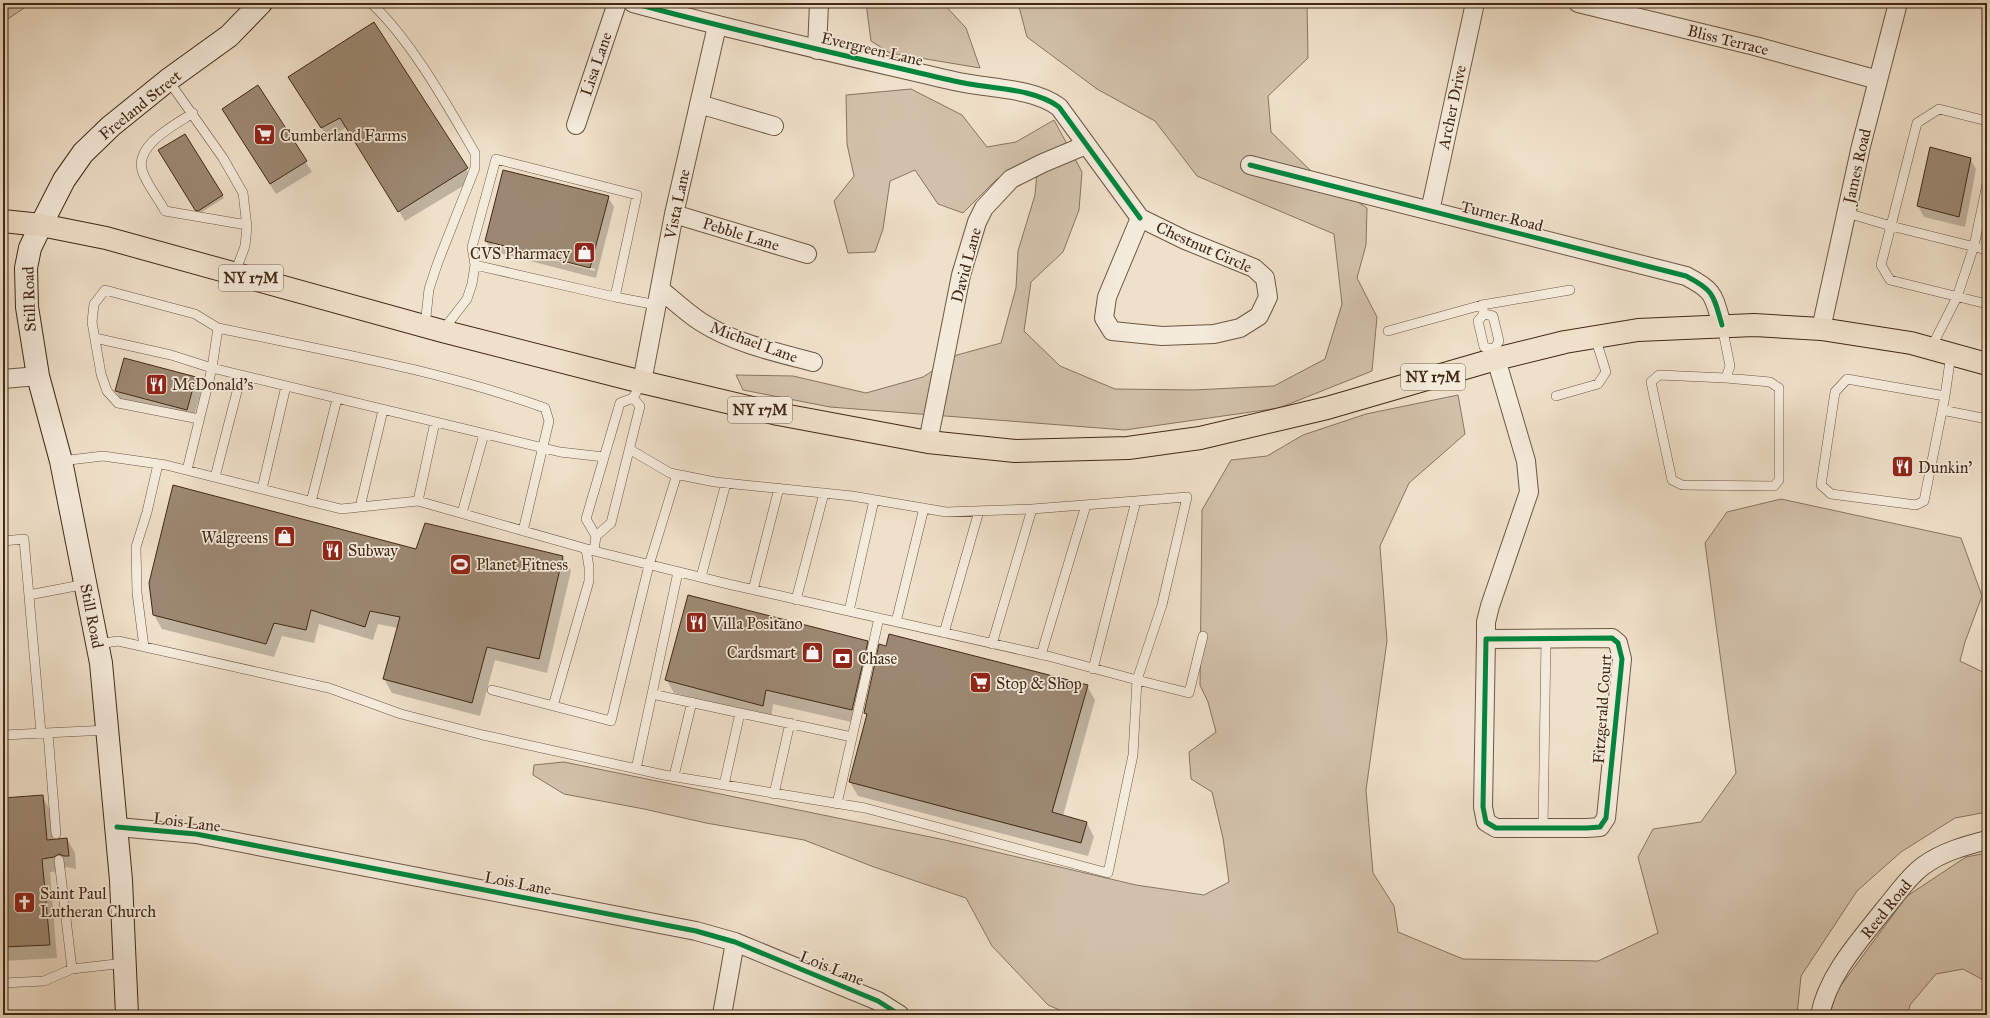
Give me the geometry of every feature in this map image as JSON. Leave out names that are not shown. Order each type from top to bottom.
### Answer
[{"type":"main road","name":"Freeland Street","points":[[41,225],[64,180],[84,153],[111,126],[168,80],[229,36],[261,3]]},
{"type":"main road","name":"NY 17M","points":[[3,221],[41,225],[106,238],[433,329],[638,390],[928,442],[1015,451],[1128,448],[1200,438],[1327,408],[1495,354],[1638,330],[1722,325],[1754,325],[1821,329],[1912,343],[1987,364]]},
{"type":"main road","name":"Still Road","points":[[41,225],[30,248],[26,268],[27,307],[38,376],[61,461],[98,644],[117,827],[127,1015]]},
{"type":"street","name":"Lisa Lane","points":[[576,125],[617,3]]},
{"type":"street","name":"Evergreen Lane","points":[[633,3],[717,26],[818,50],[972,85],[1035,95],[1049,100],[1059,107],[1086,145]]},
{"type":"street","points":[[818,50],[819,3]]},
{"type":"street","name":"Archer Drive","points":[[1430,211],[1475,3]]},
{"type":"street","name":"Bliss Terrace","points":[[1578,3],[1755,46],[1878,80]]},
{"type":"street","name":"James Road","points":[[1821,329],[1878,80],[1898,3]]},
{"type":"street","name":"Vista Lane","points":[[638,390],[674,214],[717,26]]},
{"type":"street","points":[[699,104],[774,126]]},
{"type":"street","name":"Chestnut Circle","points":[[1086,145],[1140,218],[1185,240],[1254,268],[1265,278],[1268,297],[1259,316],[1240,328],[1214,334],[1162,336],[1112,331],[1104,318],[1107,297],[1140,218]]},
{"type":"street","name":"David Lane","points":[[928,442],[961,275],[977,222],[984,208],[1011,179],[1043,163],[1086,145]]},
{"type":"street","name":"Turner Road","points":[[1250,165],[1686,276],[1705,286],[1714,298],[1722,325]]},
{"type":"street","name":"Pebble Lane","points":[[674,214],[807,254]]},
{"type":"street","name":"Michael Lane","points":[[658,297],[725,335],[775,352],[813,362]]},
{"type":"street","name":"Fitzgerald Court","points":[[1486,639],[1612,638],[1618,643],[1622,659],[1606,818],[1600,827],[1496,828],[1486,822],[1483,807],[1486,622],[1490,606],[1529,492],[1526,461],[1495,354]]},
{"type":"street","points":[[3,379],[38,376]]},
{"type":"street","name":"Lois Lane","points":[[117,827],[196,834],[696,931],[735,942],[878,1001],[900,1015]]},
{"type":"street","name":"Reed Road","points":[[1820,1015],[1823,1001],[1831,985],[1854,948],[1910,878],[1923,866],[1948,851],[1987,840]]},
{"type":"street","points":[[722,1015],[735,942]]},
{"type":"lane","points":[[371,3],[380,11],[412,50],[475,153],[475,168],[438,262],[429,290],[433,329]]},
{"type":"lane","points":[[168,80],[224,158],[242,193],[247,225],[245,246],[235,273]]},
{"type":"lane","points":[[1987,121],[1939,109],[1917,123],[1881,265],[1890,280],[1987,304]]},
{"type":"lane","points":[[193,113],[151,141],[141,161],[143,172],[165,210],[247,225]]},
{"type":"lane","points":[[433,329],[467,299],[476,265],[472,247],[496,159],[637,195],[615,297]]},
{"type":"lane","points":[[1931,348],[1957,297],[1974,246],[1987,184]]},
{"type":"lane","points":[[1847,213],[1891,226],[1987,250]]},
{"type":"lane","points":[[476,265],[615,297],[658,297]]},
{"type":"lane","points":[[199,419],[118,403],[107,391],[101,374],[92,322],[94,304],[105,290],[195,314],[218,328],[383,362],[505,394],[545,408],[549,420],[544,448],[523,531]]},
{"type":"lane","points":[[1388,331],[1570,290]]},
{"type":"lane","points":[[1483,310],[1493,316],[1499,341],[1495,354],[1484,347],[1478,321],[1483,310]]},
{"type":"lane","points":[[1722,325],[1730,366],[1726,378]]},
{"type":"lane","points":[[187,470],[212,368],[218,328]]},
{"type":"lane","points":[[1556,396],[1598,384],[1606,372],[1594,337]]},
{"type":"lane","points":[[95,338],[171,355],[241,376],[560,452],[604,457]]},
{"type":"lane","points":[[1945,396],[1847,379],[1835,392],[1821,485],[1831,494],[1916,506],[1924,501],[1945,396],[1951,354]]},
{"type":"lane","points":[[215,477],[241,376]]},
{"type":"lane","points":[[1659,376],[1726,378],[1770,382],[1779,388],[1779,480],[1774,486],[1682,485],[1672,480],[1651,382],[1659,376]]},
{"type":"lane","points":[[262,489],[286,386]]},
{"type":"lane","points":[[553,706],[560,676],[581,615],[589,582],[590,550],[596,536],[611,523],[640,406],[638,390],[620,403],[586,519],[596,536]]},
{"type":"lane","points":[[311,502],[337,399]]},
{"type":"lane","points":[[360,507],[383,410]]},
{"type":"lane","points":[[1942,410],[1987,419]]},
{"type":"lane","points":[[418,501],[434,422]]},
{"type":"lane","points":[[462,513],[484,434]]},
{"type":"lane","points":[[98,644],[118,641],[329,688],[401,714],[483,735],[636,769],[774,794],[865,808],[1108,873],[1133,755],[1136,680],[1162,605],[1187,497],[1032,509],[946,512],[824,493],[726,483],[673,473],[629,449]]},
{"type":"lane","points":[[61,461],[103,456],[158,464],[341,509],[418,501],[590,550],[649,565],[796,600],[1041,655],[1189,693],[1203,636]]},
{"type":"lane","points":[[144,647],[137,593],[136,547],[147,512],[158,464]]},
{"type":"lane","points":[[492,690],[611,721],[673,473]]},
{"type":"lane","points":[[701,577],[726,483]]},
{"type":"lane","points":[[753,590],[779,488]]},
{"type":"lane","points":[[796,600],[824,493]]},
{"type":"lane","points":[[849,611],[874,500]]},
{"type":"lane","points":[[1093,669],[1136,501]]},
{"type":"lane","points":[[1041,655],[1086,505]]},
{"type":"lane","points":[[896,622],[924,508]]},
{"type":"lane","points":[[992,644],[1032,509]]},
{"type":"lane","points":[[944,633],[979,511]]},
{"type":"lane","points":[[3,541],[24,539],[56,834]]},
{"type":"lane","points":[[636,769],[678,572]]},
{"type":"lane","points":[[29,595],[86,584]]},
{"type":"lane","points":[[837,804],[879,618]]},
{"type":"lane","points":[[1543,828],[1546,639]]},
{"type":"lane","points":[[652,694],[852,736]]},
{"type":"lane","points":[[674,776],[692,702]]},
{"type":"lane","points":[[724,785],[740,713]]},
{"type":"lane","points":[[774,794],[790,723]]},
{"type":"lane","points":[[3,736],[108,730]]},
{"type":"lane","points":[[59,860],[72,969]]},
{"type":"lane","points":[[3,983],[44,981],[72,969],[125,963]]},
{"type":"shaded area","points":[[3,3],[32,3],[3,22]]},
{"type":"shaded area","points":[[866,3],[943,3],[966,28],[980,68],[890,53],[871,41]]},
{"type":"shaded area","points":[[1018,3],[1307,3],[1308,58],[1268,96],[1271,132],[1311,171],[1367,208],[1366,245],[1357,278],[1377,317],[1372,371],[1279,408],[1125,430],[830,407],[743,390],[736,375],[793,376],[866,393],[923,377],[957,355],[1001,343],[1016,288],[1018,251],[1035,195],[1038,160],[997,179],[963,213],[938,204],[915,170],[890,181],[883,229],[875,252],[848,253],[834,201],[854,176],[847,144],[846,95],[911,89],[962,115],[987,147],[1016,142],[1054,120],[1082,172],[1079,210],[1063,252],[1031,282],[1024,331],[1060,366],[1115,389],[1194,390],[1274,386],[1325,359],[1342,304],[1334,234],[1197,176],[1155,121],[1097,89],[1027,37]]},
{"type":"shaded area","points":[[1458,395],[1465,434],[1409,483],[1380,546],[1387,641],[1366,790],[1373,873],[1394,906],[1398,932],[1463,959],[1598,961],[1658,933],[1638,857],[1653,829],[1701,822],[1736,773],[1705,543],[1727,512],[1781,499],[1961,538],[1982,596],[1965,642],[1960,661],[1987,674],[1987,812],[1955,818],[1901,852],[1857,891],[1801,976],[1797,1015],[1113,1015],[1113,1011],[1071,1015],[1048,1005],[992,946],[966,898],[874,867],[804,840],[706,823],[644,809],[564,794],[533,775],[534,765],[564,762],[945,840],[1136,885],[1204,895],[1229,882],[1223,838],[1212,792],[1191,779],[1189,752],[1216,732],[1208,702],[1200,685],[1202,510],[1231,460],[1267,456],[1303,435],[1366,414]]},
{"type":"shaded area","points":[[1987,853],[1987,982],[1963,969],[1936,974],[1910,1005],[1908,1015],[1830,1015],[1836,992],[1907,896],[1966,857]]},
{"type":"building","points":[[374,22],[468,168],[398,212],[340,118],[321,128],[288,77]]},
{"type":"building","name":"Cumberland Farms","points":[[258,85],[307,161],[270,184],[222,109]]},
{"type":"building","points":[[185,134],[223,195],[198,211],[195,210],[158,150]]},
{"type":"building","points":[[1930,147],[1971,158],[1959,217],[1917,206]]},
{"type":"building","points":[[503,170],[609,196],[590,268],[485,241]]},
{"type":"building","name":"McDonald's","points":[[124,358],[196,377],[187,410],[115,391]]},
{"type":"building","points":[[173,485],[416,549],[425,523],[563,556],[539,659],[487,647],[472,703],[383,679],[400,617],[370,611],[365,627],[311,610],[306,630],[274,623],[266,644],[153,615],[149,583]]},
{"type":"building","points":[[688,595],[868,641],[852,710],[766,690],[763,706],[665,680]]},
{"type":"building","points":[[889,634],[1088,685],[1052,812],[1087,822],[1081,843],[849,782],[867,714],[864,713],[879,644],[886,646]]},
{"type":"building","name":"Saint Paul Lutheran Church","points":[[43,795],[47,840],[67,838],[69,856],[59,854],[54,857],[42,859],[50,945],[3,947],[3,798]]},
{"type":"cycle path","points":[[633,3],[833,53],[967,84],[1023,92],[1048,100],[1059,107],[1140,218]]},
{"type":"cycle path","points":[[1250,165],[1686,276],[1703,286],[1712,295],[1722,325]]},
{"type":"cycle path","points":[[1612,638],[1618,643],[1622,659],[1606,818],[1600,827],[1496,828],[1486,822],[1483,807],[1486,639],[1612,638]]},
{"type":"cycle path","points":[[117,827],[196,834],[696,931],[735,942],[878,1001],[900,1015]]},
{"type":"place","name":"Cumberland Farms","points":[[264,135]]},
{"type":"place","name":"CVS Pharmacy","points":[[585,253]]},
{"type":"place","name":"McDonald's","points":[[156,384]]},
{"type":"place","name":"Dunkin'","points":[[1902,467]]},
{"type":"place","name":"Walgreens","points":[[284,537]]},
{"type":"place","name":"Subway","points":[[333,550]]},
{"type":"place","name":"Planet Fitness","points":[[460,564]]},
{"type":"place","name":"Villa Positano","points":[[697,623]]},
{"type":"place","name":"Cardsmart","points":[[812,652]]},
{"type":"place","name":"Chase","points":[[843,658]]},
{"type":"place","name":"Stop & Shop","points":[[980,683]]},
{"type":"place","name":"Saint Paul Lutheran Church","points":[[24,902]]}]
